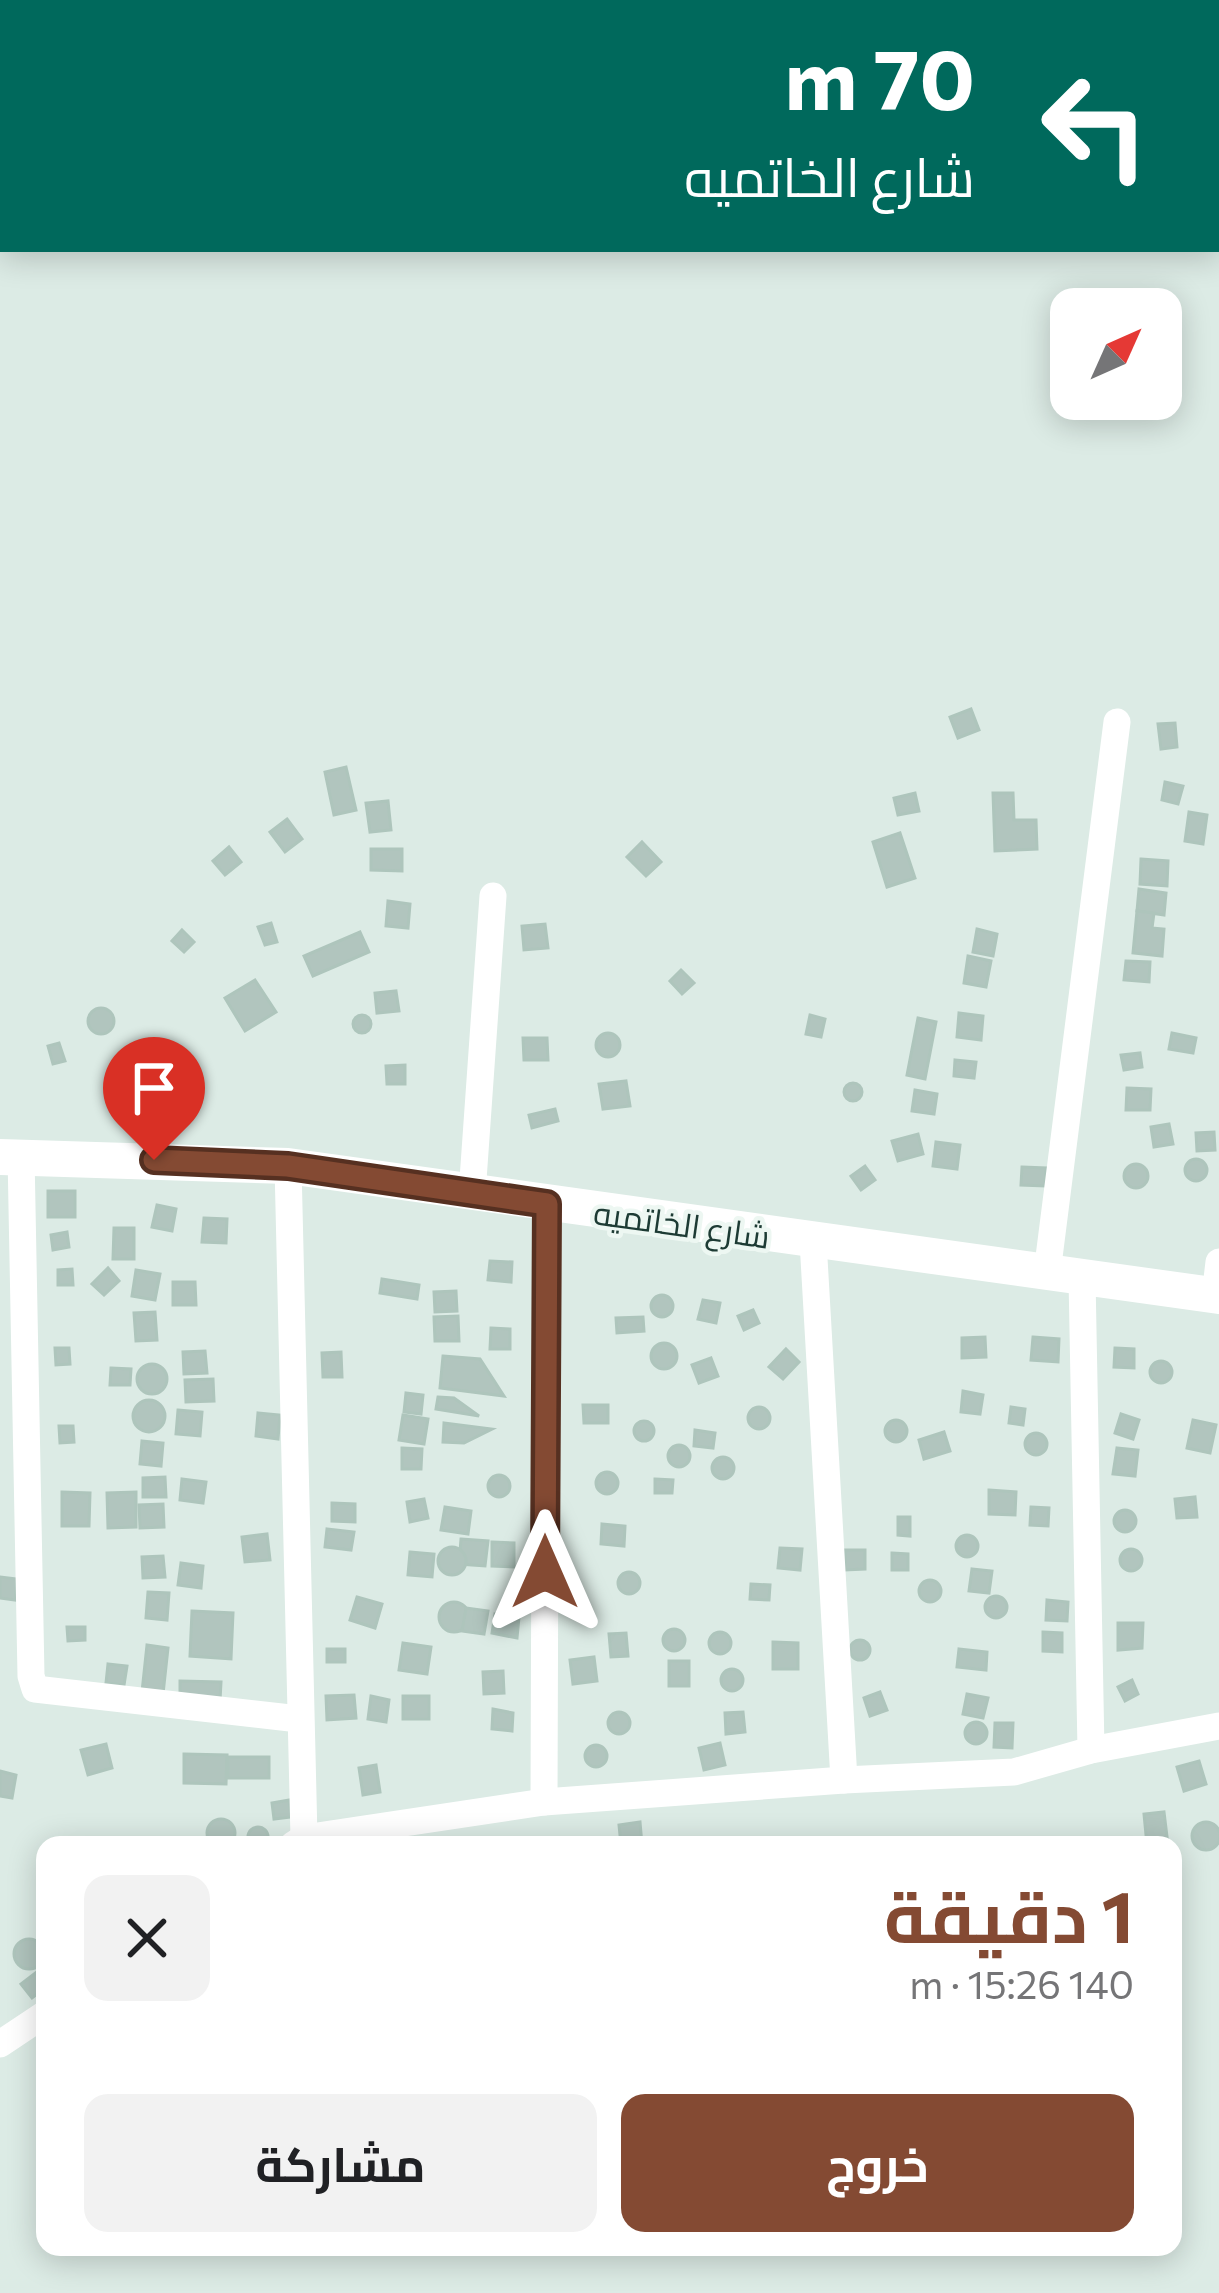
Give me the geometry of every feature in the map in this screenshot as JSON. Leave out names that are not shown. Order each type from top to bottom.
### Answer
[{"type":"street","points":[[1091,1750],[1064,1275],[1118,722]]},
{"type":"street","points":[[472,1194],[493,896]]},
{"type":"street","points":[[10,1156],[35,1689],[299,1719]]},
{"type":"street","name":"شارع الخاتميه","points":[[10,1156],[288,1166],[1064,1275],[1218,1285]]},
{"type":"street","points":[[288,1166],[299,1836]]},
{"type":"street","points":[[544,1802],[547,1204]]},
{"type":"street","points":[[813,1241],[844,1780]]},
{"type":"street","points":[[330,1836],[544,1802],[1014,1772],[1091,1750],[1219,1726]]},
{"type":"street","points":[[0,2044],[36,2020]]},
{"type":"building","points":[[971,709],[979,730],[958,738],[950,717]]},
{"type":"building","points":[[1175,723],[1177,747],[1161,749],[1158,724]]},
{"type":"building","points":[[346,767],[356,810],[334,815],[325,772]]},
{"type":"building","points":[[1165,782],[1183,786],[1178,804],[1162,800]]},
{"type":"building","points":[[915,793],[919,811],[898,815],[894,798]]},
{"type":"building","points":[[993,793],[1013,793],[1014,820],[1036,820],[1037,849],[995,851]]},
{"type":"building","points":[[388,801],[391,830],[370,832],[366,803]]},
{"type":"building","points":[[1189,812],[1207,815],[1203,844],[1185,841]]},
{"type":"building","points":[[287,819],[302,839],[285,852],[270,832]]},
{"type":"building","points":[[900,833],[915,878],[887,887],[873,842]]},
{"type":"building","points":[[642,842],[661,862],[646,876],[627,857]]},
{"type":"building","points":[[229,847],[241,862],[225,875],[213,861]]},
{"type":"building","points":[[371,849],[402,849],[402,871],[371,870]]},
{"type":"building","points":[[1141,859],[1168,861],[1167,886],[1140,884]]},
{"type":"building","points":[[1139,889],[1166,893],[1164,915],[1137,911]]},
{"type":"building","points":[[388,901],[410,904],[408,928],[386,926]]},
{"type":"building","points":[[1137,911],[1154,913],[1152,928],[1164,929],[1162,956],[1133,953]]},
{"type":"building","points":[[271,923],[277,942],[265,945],[258,927]]},
{"type":"building","points":[[545,924],[548,948],[524,950],[522,926]]},
{"type":"building","points":[[977,929],[997,934],[993,956],[973,952]]},
{"type":"building","points":[[182,930],[194,942],[184,952],[172,941]]},
{"type":"building","points":[[360,932],[369,952],[313,976],[304,956]]},
{"type":"building","points":[[968,956],[991,961],[986,987],[964,983]]},
{"type":"building","points":[[1126,961],[1150,962],[1149,982],[1124,980]]},
{"type":"building","points":[[681,970],[694,983],[682,994],[670,981]]},
{"type":"building","points":[[255,980],[276,1012],[245,1031],[225,998]]},
{"type":"building","points":[[396,991],[399,1011],[377,1013],[375,993]]},
{"type":"building","points":[[101,1008],[114,1021],[101,1034],[88,1021]]},
{"type":"building","points":[[959,1013],[983,1016],[981,1040],[957,1037]]},
{"type":"building","points":[[362,1015],[371,1024],[362,1033],[353,1024]]},
{"type":"building","points":[[810,1015],[825,1019],[821,1037],[806,1034]]},
{"type":"building","points":[[918,1018],[936,1022],[925,1079],[907,1075]]},
{"type":"building","points":[[608,1033],[617,1036],[617,1054],[608,1057],[599,1054],[596,1045],[599,1036]]},
{"type":"building","points":[[1172,1033],[1196,1038],[1193,1053],[1169,1049]]},
{"type":"building","points":[[523,1038],[547,1038],[548,1060],[524,1060]]},
{"type":"building","points":[[59,1043],[65,1061],[53,1064],[48,1046]]},
{"type":"building","points":[[1140,1053],[1142,1067],[1124,1070],[1121,1055]]},
{"type":"building","points":[[955,1060],[976,1062],[974,1078],[954,1076]]},
{"type":"building","points":[[405,1065],[405,1084],[387,1084],[386,1066]]},
{"type":"building","points":[[626,1081],[630,1106],[603,1109],[599,1084]]},
{"type":"building","points":[[853,1083],[862,1092],[853,1101],[844,1092]]},
{"type":"building","points":[[1127,1088],[1151,1089],[1150,1110],[1126,1110]]},
{"type":"building","points":[[915,1090],[937,1094],[934,1114],[912,1111]]},
{"type":"building","points":[[555,1109],[558,1121],[532,1128],[529,1115]]},
{"type":"building","points":[[1169,1124],[1173,1144],[1154,1147],[1151,1127]]},
{"type":"building","points":[[1214,1132],[1215,1150],[1197,1151],[1196,1133]]},
{"type":"building","points":[[918,1134],[923,1154],[898,1161],[892,1141]]},
{"type":"building","points":[[936,1142],[960,1145],[957,1169],[933,1166]]},
{"type":"building","points":[[1196,1159],[1207,1170],[1196,1181],[1185,1170]]},
{"type":"building","points":[[1136,1164],[1148,1176],[1136,1188],[1124,1176]]},
{"type":"building","points":[[865,1166],[875,1180],[861,1190],[851,1176]]},
{"type":"building","points":[[1022,1167],[1046,1168],[1045,1186],[1021,1185]]},
{"type":"building","points":[[48,1191],[75,1191],[75,1217],[48,1217]]},
{"type":"building","points":[[157,1205],[176,1209],[172,1231],[152,1227]]},
{"type":"building","points":[[204,1218],[227,1219],[226,1243],[202,1242]]},
{"type":"building","points":[[114,1228],[134,1228],[134,1259],[113,1259]]},
{"type":"building","points":[[67,1232],[69,1247],[53,1250],[51,1235]]},
{"type":"building","points":[[490,1261],[512,1262],[511,1282],[488,1280]]},
{"type":"building","points":[[108,1268],[119,1281],[104,1295],[92,1284]]},
{"type":"building","points":[[72,1269],[73,1285],[58,1285],[58,1270]]},
{"type":"building","points":[[136,1270],[160,1274],[155,1300],[132,1296]]},
{"type":"building","points":[[382,1279],[419,1285],[417,1299],[380,1293]]},
{"type":"building","points":[[173,1282],[195,1282],[196,1305],[173,1305]]},
{"type":"building","points":[[456,1291],[457,1311],[435,1312],[434,1292]]},
{"type":"building","points":[[662,1295],[673,1306],[662,1317],[651,1306]]},
{"type":"building","points":[[703,1300],[720,1303],[716,1323],[698,1319]]},
{"type":"building","points":[[753,1310],[759,1323],[744,1330],[738,1316]]},
{"type":"building","points":[[155,1312],[157,1340],[136,1341],[134,1313]]},
{"type":"building","points":[[458,1316],[459,1341],[435,1341],[434,1317]]},
{"type":"building","points":[[643,1317],[644,1331],[617,1333],[616,1318]]},
{"type":"building","points":[[491,1328],[510,1329],[510,1349],[490,1349]]},
{"type":"building","points":[[985,1337],[986,1357],[962,1358],[962,1338]]},
{"type":"building","points":[[1033,1337],[1059,1339],[1058,1362],[1031,1360]]},
{"type":"building","points":[[664,1343],[677,1356],[664,1369],[651,1356]]},
{"type":"building","points":[[55,1348],[69,1348],[70,1364],[56,1365]]},
{"type":"building","points":[[1115,1348],[1134,1349],[1134,1368],[1114,1367]]},
{"type":"building","points":[[786,1349],[799,1362],[783,1379],[769,1367]]},
{"type":"building","points":[[205,1351],[207,1373],[184,1374],[183,1352]]},
{"type":"building","points":[[341,1352],[342,1377],[323,1377],[322,1353]]},
{"type":"building","points":[[443,1356],[480,1359],[504,1396],[440,1388]]},
{"type":"building","points":[[711,1358],[718,1376],[699,1383],[692,1365]]},
{"type":"building","points":[[1161,1361],[1172,1372],[1161,1383],[1150,1372]]},
{"type":"building","points":[[152,1364],[167,1379],[152,1394],[137,1379]]},
{"type":"building","points":[[111,1368],[131,1369],[130,1385],[110,1385]]},
{"type":"building","points":[[213,1379],[214,1401],[186,1402],[185,1380]]},
{"type":"building","points":[[963,1391],[983,1395],[980,1414],[961,1412]]},
{"type":"building","points":[[406,1393],[423,1395],[421,1414],[404,1412]]},
{"type":"building","points":[[438,1397],[454,1398],[479,1416],[436,1409]]},
{"type":"building","points":[[149,1400],[160,1405],[165,1416],[160,1427],[149,1432],[138,1427],[133,1416],[138,1405]]},
{"type":"building","points":[[583,1405],[608,1405],[608,1423],[584,1423]]},
{"type":"building","points":[[759,1407],[770,1418],[759,1429],[748,1418]]},
{"type":"building","points":[[1011,1407],[1025,1409],[1023,1425],[1009,1423]]},
{"type":"building","points":[[178,1410],[202,1412],[200,1436],[176,1434]]},
{"type":"building","points":[[258,1413],[280,1415],[278,1439],[256,1436]]},
{"type":"building","points":[[1121,1414],[1139,1420],[1133,1439],[1115,1433]]},
{"type":"building","points":[[403,1415],[428,1419],[424,1444],[399,1440]]},
{"type":"building","points":[[896,1420],[907,1431],[896,1442],[885,1431]]},
{"type":"building","points":[[1193,1420],[1216,1425],[1210,1453],[1187,1448]]},
{"type":"building","points":[[644,1421],[654,1431],[644,1441],[634,1431]]},
{"type":"building","points":[[444,1423],[492,1429],[464,1443],[443,1442]]},
{"type":"building","points":[[59,1426],[73,1426],[74,1442],[60,1443]]},
{"type":"building","points":[[695,1430],[715,1433],[713,1448],[694,1446]]},
{"type":"building","points":[[944,1432],[950,1451],[924,1459],[919,1440]]},
{"type":"building","points":[[1036,1433],[1047,1444],[1036,1455],[1025,1444]]},
{"type":"building","points":[[142,1441],[163,1443],[161,1466],[140,1464]]},
{"type":"building","points":[[679,1445],[690,1456],[679,1467],[668,1456]]},
{"type":"building","points":[[402,1448],[422,1449],[421,1469],[402,1469]]},
{"type":"building","points":[[1117,1448],[1138,1450],[1135,1476],[1113,1474]]},
{"type":"building","points":[[723,1457],[734,1468],[723,1479],[712,1468]]},
{"type":"building","points":[[607,1472],[618,1483],[607,1494],[596,1483]]},
{"type":"building","points":[[499,1475],[510,1486],[499,1497],[488,1486]]},
{"type":"building","points":[[165,1477],[166,1497],[143,1497],[143,1478]]},
{"type":"building","points":[[182,1479],[206,1482],[203,1503],[180,1500]]},
{"type":"building","points":[[655,1479],[673,1480],[672,1493],[655,1493]]},
{"type":"building","points":[[989,1490],[1016,1492],[1015,1515],[989,1514]]},
{"type":"building","points":[[62,1492],[90,1493],[89,1526],[62,1526]]},
{"type":"building","points":[[136,1492],[136,1527],[108,1528],[107,1493]]},
{"type":"building","points":[[1195,1497],[1197,1517],[1177,1518],[1175,1499]]},
{"type":"building","points":[[424,1499],[428,1518],[410,1522],[407,1502]]},
{"type":"building","points":[[332,1503],[355,1504],[355,1522],[332,1521]]},
{"type":"building","points":[[163,1504],[164,1527],[140,1528],[139,1505]]},
{"type":"building","points":[[445,1507],[471,1511],[468,1534],[441,1530]]},
{"type":"building","points":[[1031,1507],[1049,1508],[1048,1526],[1030,1525]]},
{"type":"building","points":[[1125,1510],[1136,1521],[1125,1532],[1114,1521]]},
{"type":"building","points":[[898,1517],[910,1517],[910,1536],[898,1535]]},
{"type":"building","points":[[602,1524],[625,1526],[624,1546],[601,1544]]},
{"type":"building","points":[[327,1529],[354,1532],[351,1550],[325,1547]]},
{"type":"building","points":[[267,1534],[270,1560],[245,1562],[242,1537]]},
{"type":"building","points":[[967,1535],[978,1546],[967,1557],[956,1546]]},
{"type":"building","points":[[461,1539],[488,1541],[485,1566],[459,1564]]},
{"type":"building","points":[[492,1542],[514,1543],[514,1567],[492,1566]]},
{"type":"building","points":[[452,1547],[462,1551],[466,1561],[462,1571],[452,1575],[442,1571],[438,1561],[442,1551]]},
{"type":"building","points":[[780,1548],[802,1549],[800,1570],[778,1568]]},
{"type":"building","points":[[1131,1549],[1142,1560],[1131,1571],[1120,1560]]},
{"type":"building","points":[[845,1550],[865,1550],[865,1569],[845,1570]]},
{"type":"building","points":[[410,1552],[434,1554],[432,1577],[408,1575]]},
{"type":"building","points":[[892,1553],[908,1554],[908,1570],[892,1570]]},
{"type":"building","points":[[163,1556],[165,1577],[143,1578],[142,1557]]},
{"type":"building","points":[[181,1563],[203,1566],[201,1588],[178,1585]]},
{"type":"building","points":[[972,1569],[992,1571],[989,1593],[969,1591]]},
{"type":"building","points":[[629,1572],[640,1583],[629,1594],[618,1583]]},
{"type":"building","points":[[0,1577],[17,1579],[15,1600],[0,1598]]},
{"type":"building","points":[[930,1580],[941,1591],[930,1602],[919,1591]]},
{"type":"building","points":[[751,1584],[770,1585],[769,1600],[750,1599]]},
{"type":"building","points":[[148,1592],[169,1593],[167,1620],[146,1618]]},
{"type":"building","points":[[996,1596],[1007,1607],[996,1618],[985,1607]]},
{"type":"building","points":[[357,1597],[382,1604],[375,1628],[350,1620]]},
{"type":"building","points":[[1047,1600],[1068,1602],[1067,1621],[1046,1620]]},
{"type":"building","points":[[454,1602],[465,1606],[469,1617],[465,1628],[454,1632],[443,1628],[439,1617],[443,1606]]},
{"type":"building","points":[[466,1608],[488,1611],[484,1634],[462,1631]]},
{"type":"building","points":[[192,1611],[233,1613],[231,1659],[190,1656]]},
{"type":"building","points":[[495,1614],[519,1617],[517,1638],[492,1633]]},
{"type":"building","points":[[1118,1623],[1143,1623],[1142,1648],[1118,1650]]},
{"type":"building","points":[[67,1627],[85,1627],[85,1640],[68,1641]]},
{"type":"building","points":[[674,1629],[685,1640],[674,1651],[663,1640]]},
{"type":"building","points":[[720,1632],[731,1643],[720,1654],[709,1643]]},
{"type":"building","points":[[1043,1632],[1062,1633],[1062,1652],[1043,1651]]},
{"type":"building","points":[[626,1633],[628,1656],[611,1657],[609,1634]]},
{"type":"building","points":[[860,1640],[870,1650],[860,1660],[850,1650]]},
{"type":"building","points":[[773,1642],[798,1643],[798,1669],[773,1669]]},
{"type":"building","points":[[403,1643],[431,1647],[427,1674],[399,1670]]},
{"type":"building","points":[[147,1645],[168,1648],[163,1694],[142,1692]]},
{"type":"building","points":[[327,1649],[345,1649],[345,1662],[327,1662]]},
{"type":"building","points":[[959,1649],[987,1652],[986,1670],[957,1667]]},
{"type":"building","points":[[594,1657],[597,1681],[573,1684],[570,1660]]},
{"type":"building","points":[[669,1661],[689,1661],[689,1686],[669,1686]]},
{"type":"building","points":[[108,1664],[127,1666],[124,1685],[106,1683]]},
{"type":"building","points":[[732,1669],[743,1680],[732,1691],[721,1680]]},
{"type":"building","points":[[503,1671],[504,1693],[484,1694],[483,1672]]},
{"type":"building","points":[[1132,1680],[1138,1694],[1125,1701],[1118,1687]]},
{"type":"building","points":[[180,1681],[221,1682],[220,1701],[180,1699]]},
{"type":"building","points":[[880,1692],[887,1710],[870,1716],[864,1698]]},
{"type":"building","points":[[967,1694],[988,1698],[983,1718],[963,1714]]},
{"type":"building","points":[[354,1695],[356,1718],[327,1720],[326,1696]]},
{"type":"building","points":[[371,1696],[389,1700],[386,1722],[368,1719]]},
{"type":"building","points":[[403,1696],[429,1696],[429,1719],[403,1719]]},
{"type":"building","points":[[493,1709],[513,1713],[512,1731],[492,1729]]},
{"type":"building","points":[[619,1712],[630,1723],[619,1734],[608,1723]]},
{"type":"building","points":[[743,1712],[745,1732],[726,1734],[725,1713]]},
{"type":"building","points":[[976,1722],[987,1733],[976,1744],[965,1733]]},
{"type":"building","points":[[995,1723],[1013,1723],[1012,1748],[994,1747]]},
{"type":"building","points":[[720,1743],[725,1765],[704,1770],[699,1748]]},
{"type":"building","points":[[106,1744],[112,1768],[88,1775],[81,1750]]},
{"type":"building","points":[[596,1745],[607,1756],[596,1767],[585,1756]]},
{"type":"building","points":[[184,1754],[227,1755],[226,1784],[184,1783]]},
{"type":"building","points":[[228,1757],[269,1757],[269,1778],[228,1778]]},
{"type":"building","points":[[1199,1761],[1206,1784],[1184,1791],[1177,1767]]},
{"type":"building","points":[[376,1765],[380,1792],[363,1795],[359,1768]]},
{"type":"building","points":[[0,1771],[16,1775],[12,1798],[0,1796]]},
{"type":"building","points":[[289,1800],[291,1817],[274,1819],[272,1803]]},
{"type":"building","points":[[1164,1812],[1167,1836],[1146,1836],[1144,1814]]},
{"type":"building","points":[[216,1820],[226,1820],[234,1836],[208,1836]]},
{"type":"building","points":[[640,1822],[641,1836],[620,1836],[619,1825]]},
{"type":"building","points":[[1206,1822],[1216,1826],[1220,1836],[1216,1846],[1206,1850],[1196,1846],[1192,1836],[1196,1826]]},
{"type":"building","points":[[258,1827],[268,1836],[248,1836]]},
{"type":"building","points":[[23,1940],[35,1940],[36,1967],[23,1968],[15,1960],[15,1948]]},
{"type":"building","points":[[36,1973],[32,1998],[21,1984]]},
{"type":"route","points":[[154,1160],[288,1166],[547,1204],[545,1572]]}]
